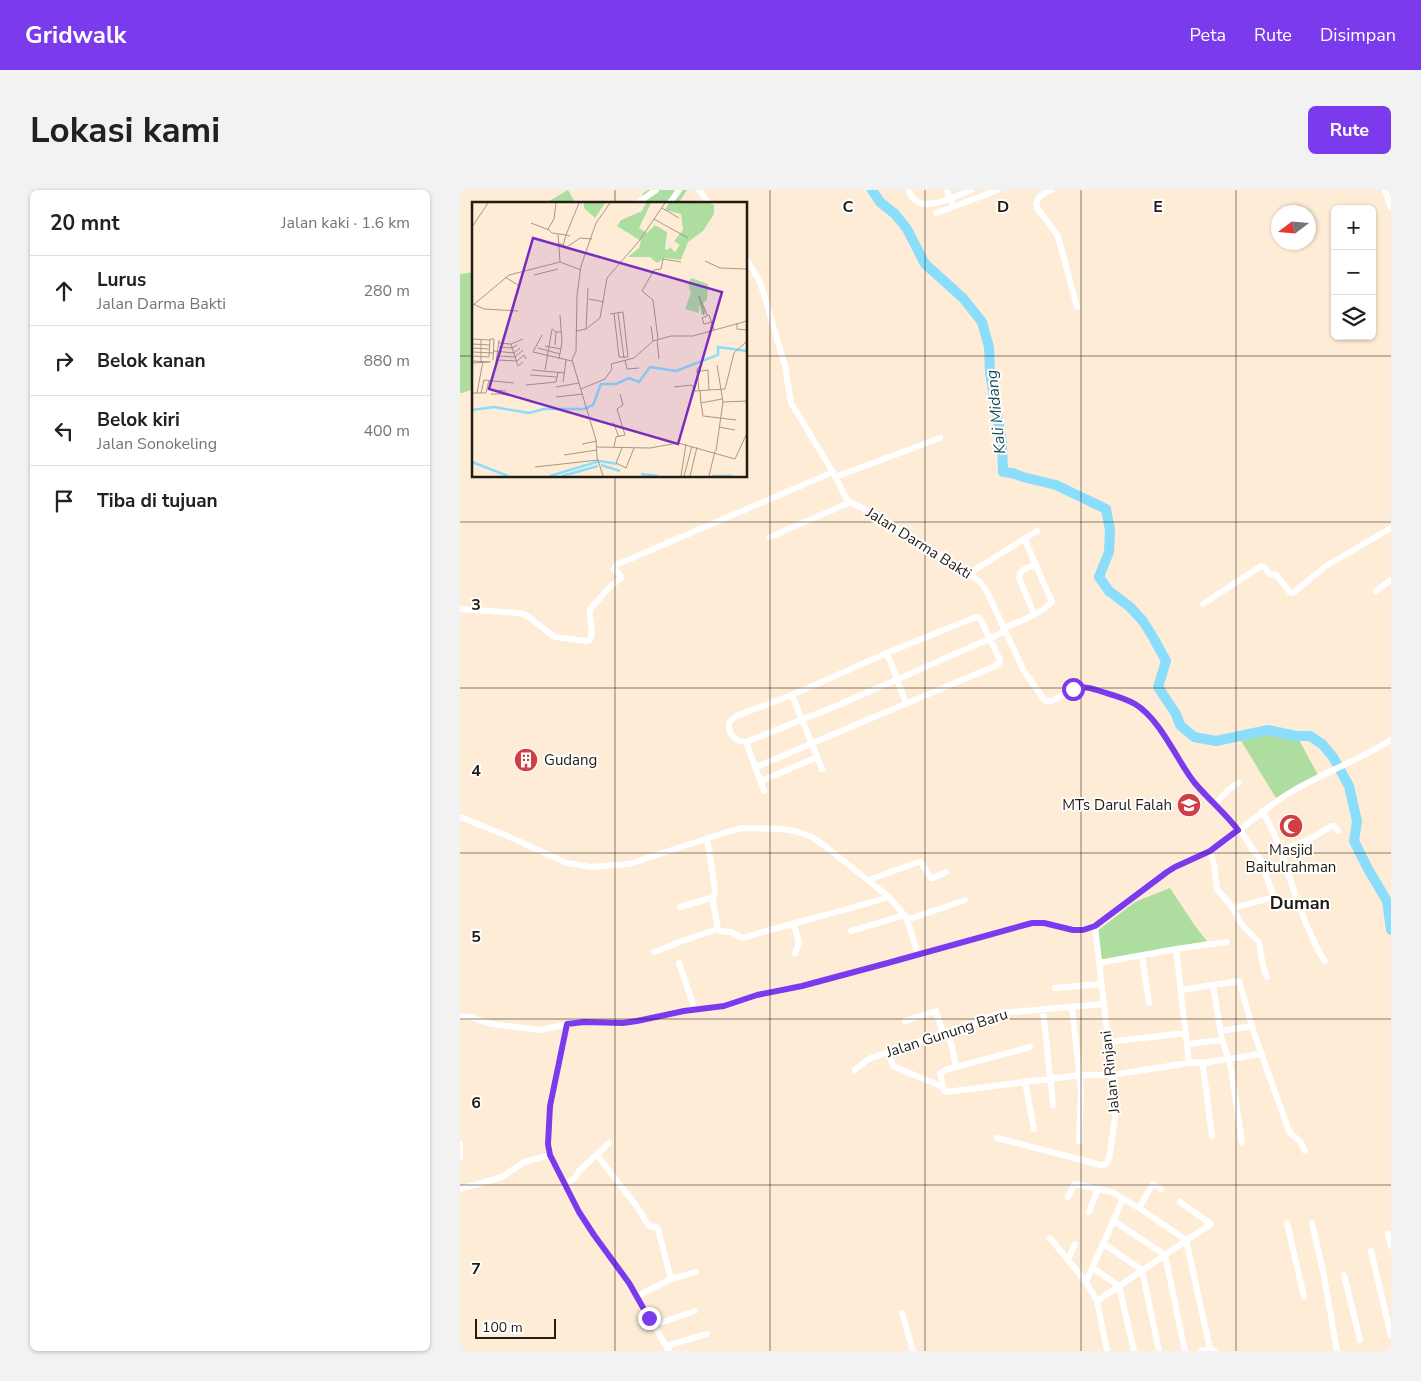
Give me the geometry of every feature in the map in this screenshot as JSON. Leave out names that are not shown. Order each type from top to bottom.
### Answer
[{"type":"street","points":[[645,201],[656,190]]},
{"type":"street","points":[[670,202],[679,190]]},
{"type":"street","points":[[699,190],[707,202]]},
{"type":"street","points":[[908,190],[914,200],[927,205],[935,204],[972,190]]},
{"type":"street","points":[[947,190],[953,206]]},
{"type":"street","points":[[936,213],[998,190]]},
{"type":"street","points":[[1052,190],[1039,197],[1036,205],[1059,240],[1077,307]]},
{"type":"street","points":[[1385,190],[1391,208]]},
{"type":"street","name":"Jalan Darma Bakti","points":[[748,262],[758,278],[763,291],[785,366],[791,403],[834,474],[844,495],[851,502],[876,515],[976,578],[983,586],[1029,679],[1046,701],[1052,701],[1077,687],[1090,688],[1125,699],[1144,711],[1161,732],[1194,782],[1239,830],[1260,859],[1274,897]]},
{"type":"street","points":[[460,609],[526,614],[555,637],[590,640],[592,635],[590,609],[621,578],[614,569],[616,565],[834,474],[940,438]]},
{"type":"street","points":[[770,537],[851,502]]},
{"type":"street","points":[[1203,604],[1260,566],[1264,567],[1271,575],[1276,575],[1293,593],[1326,566],[1391,528]]},
{"type":"street","points":[[968,574],[1037,531]]},
{"type":"street","points":[[756,767],[998,664],[1000,660],[990,639],[980,618],[976,617],[887,653],[792,695],[741,714],[732,719],[728,726],[730,734],[740,741],[746,742],[841,704],[990,639],[1047,607],[1052,602],[1024,538]]},
{"type":"street","points":[[1034,614],[1019,574],[1036,564]]},
{"type":"street","points":[[1376,592],[1391,580]]},
{"type":"street","points":[[887,653],[906,703]]},
{"type":"street","points":[[792,695],[822,769]]},
{"type":"street","points":[[460,1016],[470,1017],[491,1024],[540,1030],[584,1022],[623,1023],[724,1006],[757,995],[802,986],[1032,923],[1044,923],[1073,930],[1083,930],[1095,926],[1175,867],[1210,851],[1262,811],[1291,792],[1391,740]]},
{"type":"street","points":[[746,742],[764,791]]},
{"type":"street","points":[[761,782],[817,757]]},
{"type":"street","points":[[1215,804],[1228,790],[1238,783]]},
{"type":"street","points":[[1262,811],[1281,850],[1298,904],[1316,947],[1325,960]]},
{"type":"street","points":[[460,818],[503,834],[567,863],[591,867],[629,864],[742,828],[790,830],[819,841],[890,898],[906,917],[918,954]]},
{"type":"street","points":[[1281,850],[1308,840],[1332,826],[1338,831]]},
{"type":"street","points":[[707,838],[715,889],[714,897],[718,929]]},
{"type":"street","points":[[1210,851],[1214,865],[1216,887],[1233,908],[1242,926],[1259,942],[1263,966],[1267,976]]},
{"type":"street","points":[[869,880],[918,862],[923,864],[931,878],[946,872]]},
{"type":"street","points":[[680,907],[714,897]]},
{"type":"street","points":[[1233,908],[1274,897],[1280,903],[1287,906],[1298,904]]},
{"type":"street","points":[[654,952],[718,929],[731,932],[743,938],[890,898]]},
{"type":"street","points":[[851,931],[964,900]]},
{"type":"street","points":[[793,924],[799,942],[795,954]]},
{"type":"street","name":"Jalan Rinjani","points":[[997,1138],[1101,1166],[1106,1164],[1109,1159],[1116,1112],[1095,926]]},
{"type":"street","points":[[1099,963],[1227,942]]},
{"type":"street","points":[[1176,949],[1189,1063]]},
{"type":"street","points":[[1142,956],[1149,1003]]},
{"type":"street","points":[[679,964],[695,1010]]},
{"type":"street","points":[[1180,990],[1239,981],[1261,1054],[1290,1133],[1300,1141],[1305,1151]]},
{"type":"street","points":[[1055,988],[1101,984]]},
{"type":"street","points":[[1213,985],[1220,1031],[1229,1060],[1242,1142]]},
{"type":"street","name":"Jalan Gunung Baru","points":[[855,1070],[870,1058],[1001,1013],[1103,1004]]},
{"type":"street","points":[[1072,1007],[1081,1090],[1080,1141]]},
{"type":"street","points":[[1043,1010],[1053,1105]]},
{"type":"street","points":[[905,1022],[936,1011],[952,1047],[956,1067]]},
{"type":"street","points":[[567,1026],[549,1114],[548,1148],[550,1155],[564,1185],[594,1235],[637,1296],[667,1348],[707,1334]]},
{"type":"street","points":[[1220,1031],[1252,1026]]},
{"type":"street","points":[[1108,1042],[1186,1033]]},
{"type":"street","points":[[1187,1044],[1222,1040]]},
{"type":"street","points":[[1030,1047],[945,1070],[940,1073],[944,1091],[1080,1075],[1111,1075],[1189,1063],[1229,1060],[1261,1054]]},
{"type":"street","points":[[888,1052],[893,1066],[943,1087]]},
{"type":"street","points":[[1202,1063],[1212,1136]]},
{"type":"street","points":[[1025,1082],[1034,1129]]},
{"type":"street","points":[[564,1185],[576,1177],[579,1171],[609,1143]]},
{"type":"street","points":[[460,1144],[460,1157]]},
{"type":"street","points":[[460,1189],[502,1177],[524,1162],[550,1155]]},
{"type":"street","points":[[597,1155],[635,1204],[649,1226],[658,1229],[671,1279]]},
{"type":"street","points":[[1068,1197],[1074,1184],[1112,1192],[1186,1240],[1213,1350],[1201,1351]]},
{"type":"street","points":[[1139,1208],[1153,1184],[1161,1189]]},
{"type":"street","points":[[1089,1212],[1098,1189]]},
{"type":"street","points":[[1086,1282],[1123,1199]]},
{"type":"street","points":[[1097,1301],[1211,1224],[1180,1202]]},
{"type":"street","points":[[1114,1221],[1165,1255],[1185,1351]]},
{"type":"street","points":[[1312,1222],[1324,1276],[1337,1351]]},
{"type":"street","points":[[1287,1223],[1304,1297]]},
{"type":"street","points":[[1388,1234],[1391,1246]]},
{"type":"street","points":[[1050,1238],[1086,1282],[1097,1301],[1107,1351]]},
{"type":"street","points":[[1068,1259],[1075,1244]]},
{"type":"street","points":[[1104,1244],[1142,1270],[1159,1351]]},
{"type":"street","points":[[1370,1251],[1391,1336]]},
{"type":"street","points":[[1093,1268],[1119,1286],[1134,1351]]},
{"type":"street","points":[[637,1296],[671,1279],[696,1272]]},
{"type":"street","points":[[1344,1275],[1360,1340]]},
{"type":"street","points":[[654,1326],[694,1311]]},
{"type":"street","points":[[902,1312],[913,1351]]},
{"type":"green space","points":[[568,190],[575,202],[547,202]]},
{"type":"green space","points":[[648,190],[687,190],[679,202],[646,202],[642,194]]},
{"type":"green space","points":[[472,272],[472,390],[462,393],[460,393],[460,274]]},
{"type":"green space","points":[[1269,733],[1298,738],[1318,775],[1276,798],[1240,739]]},
{"type":"green space","points":[[1170,888],[1207,941],[1099,960],[1097,931],[1135,902]]},
{"type":"waterway","name":"Kali Midang","points":[[872,190],[880,202],[895,214],[907,229],[925,264],[963,298],[982,322],[989,347],[990,373],[1002,443],[1003,472],[1056,485],[1106,509],[1110,530],[1109,552],[1099,577],[1109,591],[1130,607],[1143,621],[1154,639],[1166,661],[1158,687],[1176,714],[1180,725],[1194,737],[1216,741],[1268,730],[1296,736],[1310,736],[1322,744],[1333,757],[1349,786],[1357,821],[1354,841],[1387,901],[1391,930]]},
{"type":"place","name":"Gudang","points":[[526,760]]},
{"type":"place","name":"MTs Darul Falah","points":[[1189,805]]},
{"type":"place","name":"Masjid Baitulrahman","points":[[1291,826]]},
{"type":"district","name":"Duman","points":[[1300,903]]},
{"type":"route","points":[[649,1318],[629,1283],[579,1212],[564,1185],[548,1148],[550,1106],[567,1024],[574,1022],[623,1023],[684,1011],[724,1006],[757,995],[802,986],[1032,923],[1039,922],[1073,930],[1087,929],[1100,923],[1175,867],[1210,851],[1238,830],[1194,782],[1164,735],[1141,708],[1125,699],[1090,688],[1077,687],[1073,689]]}]
